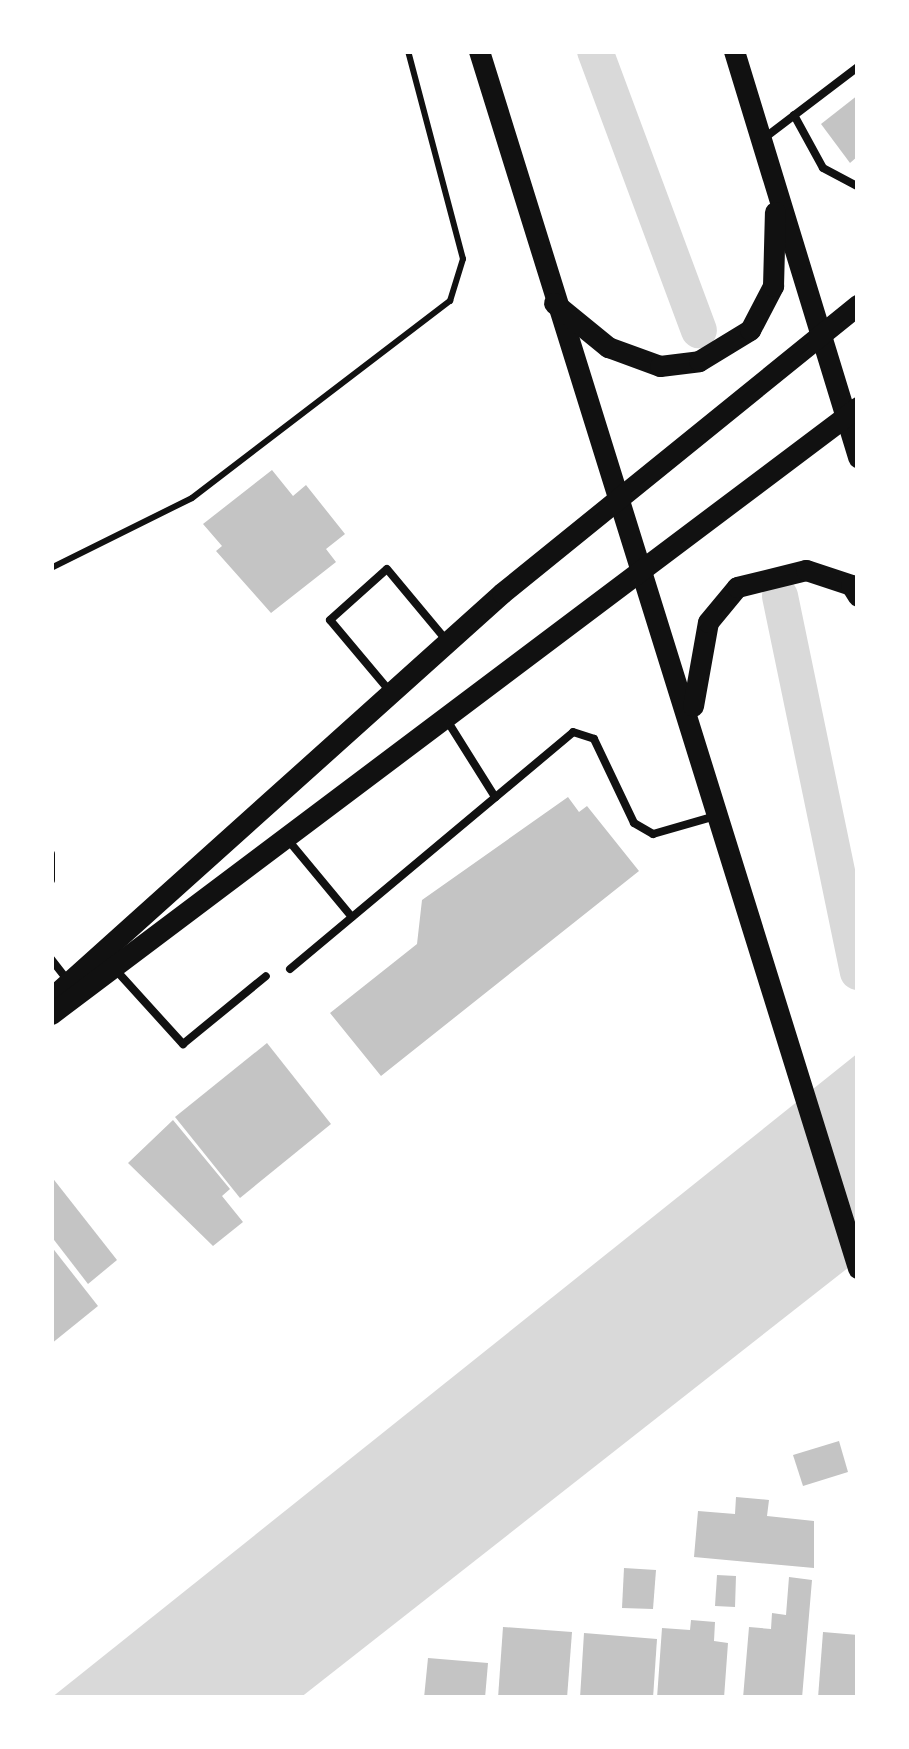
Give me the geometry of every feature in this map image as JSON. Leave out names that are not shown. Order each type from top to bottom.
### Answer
[{"type":"main road","points":[[479,51],[858,1268]]},
{"type":"main road","points":[[734,51],[822,336],[852,412],[858,457]]},
{"type":"main road","points":[[554,303],[608,346],[660,366],[699,361],[750,330],[773,286],[776,192]]},
{"type":"main road","points":[[51,1014],[74,987],[448,643],[858,304]]},
{"type":"main road","points":[[107,960],[284,836],[852,412]]},
{"type":"main road","points":[[692,726],[694,673],[708,622],[737,587],[806,571],[851,585],[858,596]]},
{"type":"main road","points":[[51,998],[74,987]]},
{"type":"lane","points":[[760,141],[858,67]]},
{"type":"lane","points":[[794,116],[823,168],[858,187]]},
{"type":"lane","points":[[392,695],[329,620],[387,569],[448,643]]},
{"type":"lane","points":[[443,715],[495,796]]},
{"type":"lane","points":[[290,969],[573,732],[594,739],[634,823],[653,834],[719,815]]},
{"type":"lane","points":[[284,836],[352,917]]},
{"type":"lane","points":[[51,854],[51,880]]},
{"type":"lane","points":[[51,959],[74,987]]},
{"type":"lane","points":[[107,960],[183,1044],[266,976]]},
{"type":"path","points":[[51,568],[192,498],[450,302],[463,259],[408,51]]},
{"type":"shaded area","points":[[858,1053],[858,1260],[300,1698],[51,1698]]},
{"type":"building","points":[[858,95],[858,156],[850,163],[821,124]]},
{"type":"building","points":[[272,470],[293,496],[306,485],[345,534],[326,549],[336,562],[271,613],[216,551],[222,546],[203,524]]},
{"type":"building","points":[[568,797],[579,812],[587,806],[639,871],[381,1076],[330,1013],[417,944],[422,900]]},
{"type":"building","points":[[267,1043],[331,1124],[240,1198],[175,1117]]},
{"type":"building","points":[[173,1120],[230,1189],[222,1196],[243,1222],[213,1246],[128,1163]]},
{"type":"building","points":[[51,1176],[117,1260],[88,1284],[51,1236]]},
{"type":"building","points":[[51,1246],[98,1306],[51,1344]]},
{"type":"building","points":[[839,1441],[848,1472],[803,1486],[793,1455]]},
{"type":"building","points":[[736,1497],[769,1500],[767,1516],[814,1521],[814,1568],[694,1557],[698,1511],[735,1514]]},
{"type":"building","points":[[624,1568],[656,1570],[653,1609],[622,1608]]},
{"type":"building","points":[[717,1575],[736,1576],[735,1607],[715,1606]]},
{"type":"building","points":[[789,1577],[812,1580],[802,1698],[743,1698],[749,1627],[771,1629],[772,1613],[786,1615]]},
{"type":"building","points":[[691,1620],[715,1622],[714,1641],[728,1643],[724,1698],[657,1698],[662,1628],[690,1630]]},
{"type":"building","points":[[503,1627],[572,1632],[567,1698],[498,1698]]},
{"type":"building","points":[[823,1632],[858,1635],[858,1698],[818,1698]]},
{"type":"building","points":[[584,1633],[657,1639],[653,1698],[580,1698]]},
{"type":"building","points":[[428,1658],[488,1663],[485,1698],[424,1698]]},
{"type":"waterway","points":[[595,51],[699,330]]},
{"type":"waterway","points":[[780,596],[858,972]]}]
